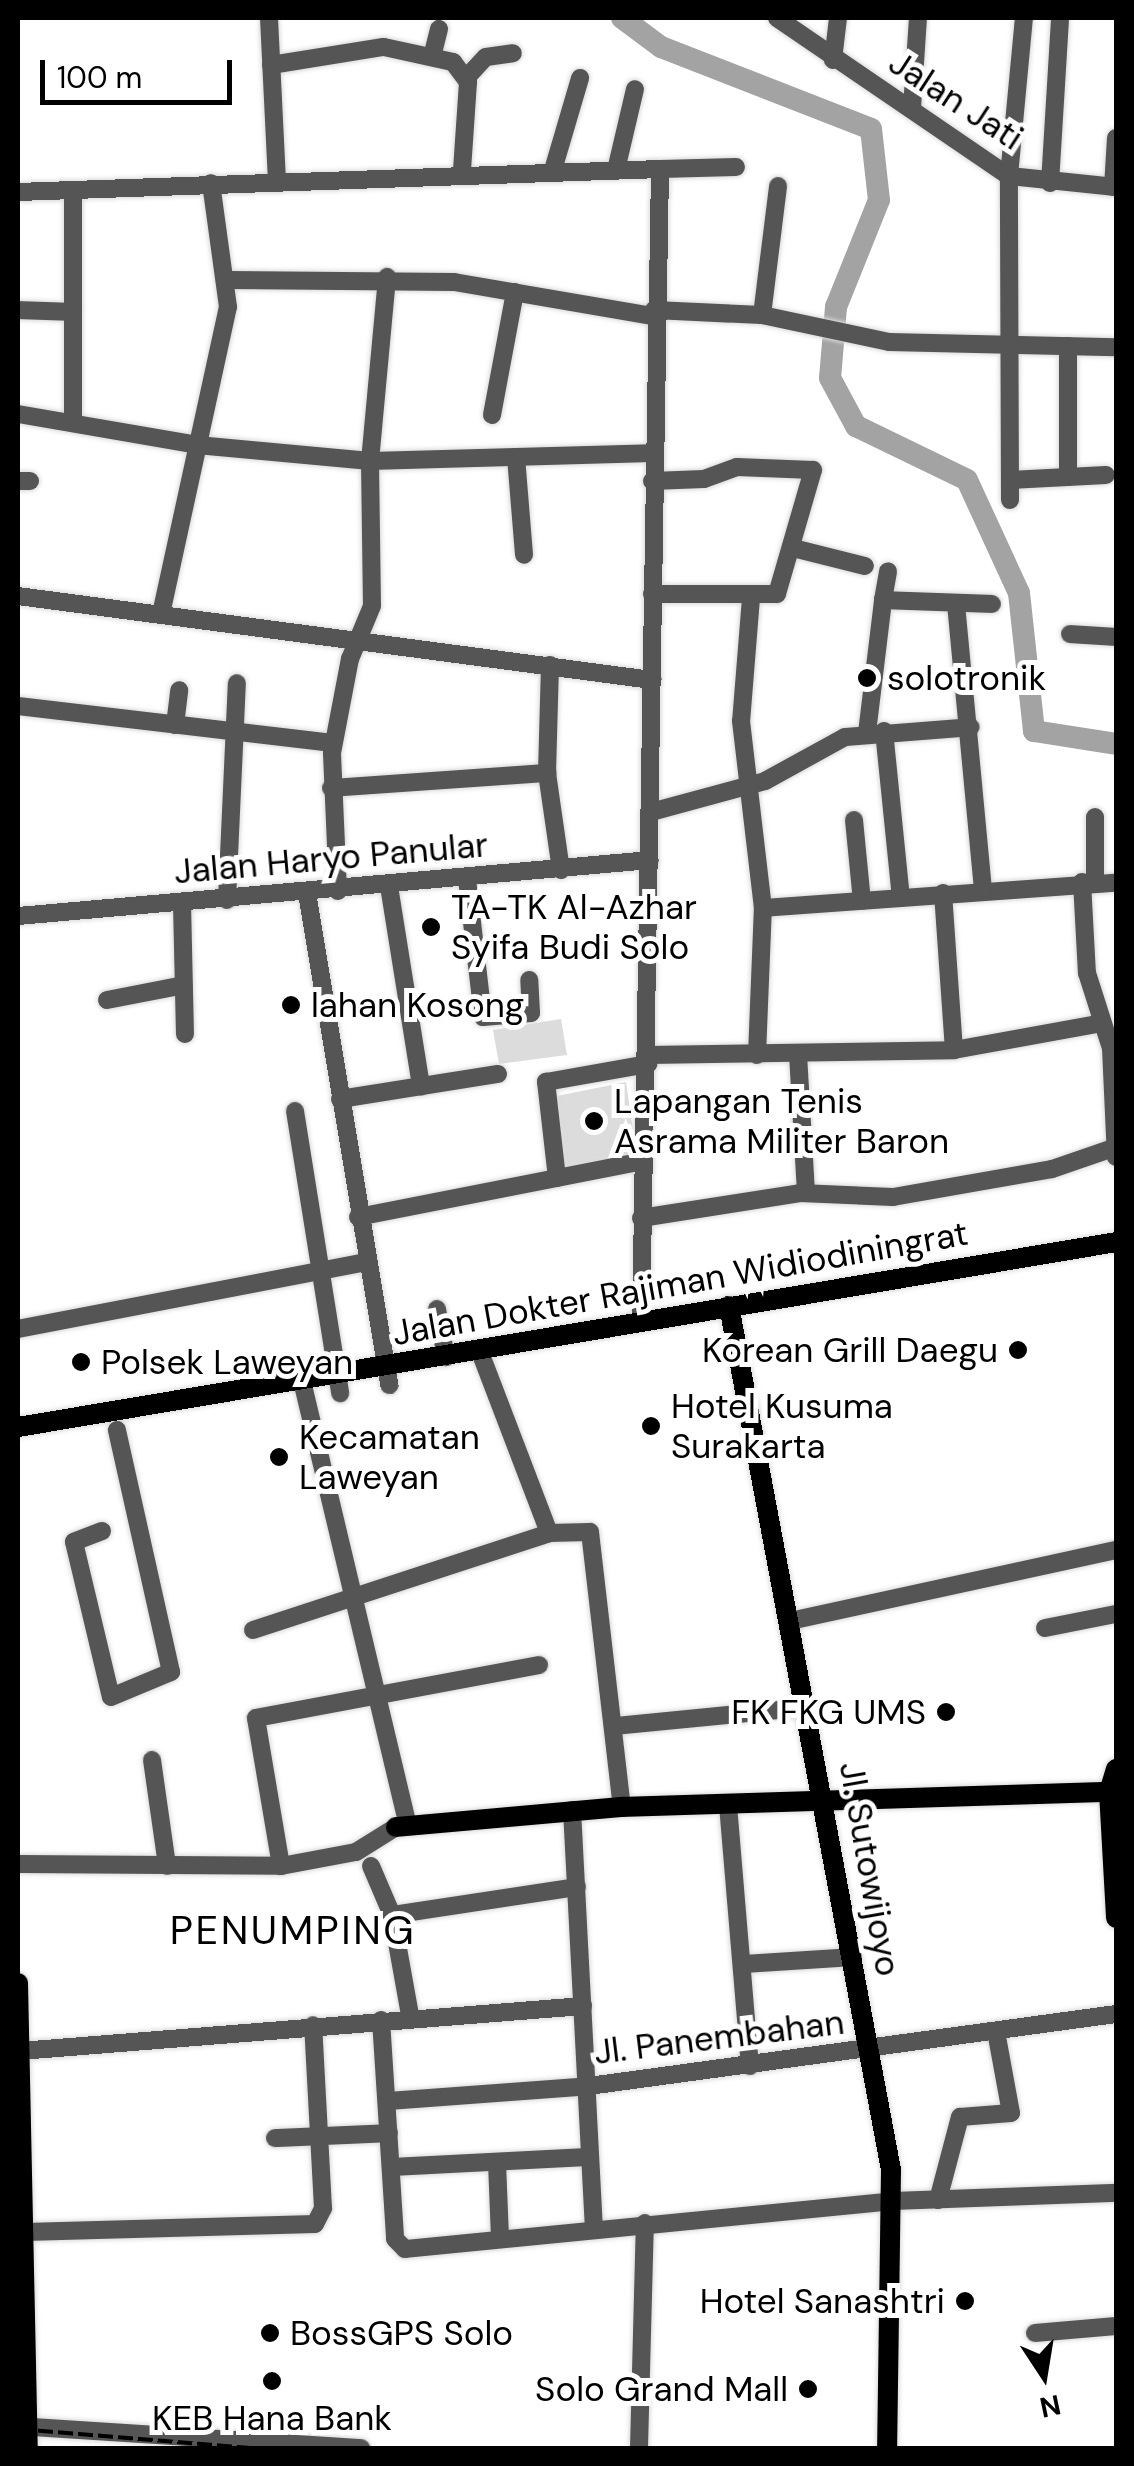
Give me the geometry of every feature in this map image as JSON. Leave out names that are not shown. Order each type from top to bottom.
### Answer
[{"type":"main road","name":"Jalan Dokter Rajiman Widiodiningrat","points":[[18,1428],[302,1381],[338,1384],[387,1375],[446,1357],[641,1321],[1116,1242]]},
{"type":"main road","name":"Jl. Sutowijoyo","points":[[730,1306],[827,1804],[894,2201],[887,2448]]},
{"type":"main road","points":[[1116,1769],[1109,1792],[1116,1915]]},
{"type":"main road","points":[[401,1825],[622,1807],[827,1804],[1109,1792]]},
{"type":"main road","points":[[18,1983],[25,2232],[22,2426],[28,2448]]},
{"type":"street","points":[[270,18],[276,181]]},
{"type":"street","name":"Jalan Jati","points":[[777,18],[833,60],[912,108],[1009,176],[1115,187]]},
{"type":"street","points":[[833,60],[838,18]]},
{"type":"street","points":[[912,108],[918,18]]},
{"type":"street","points":[[1010,500],[1009,176],[1024,18]]},
{"type":"street","points":[[1050,183],[1060,18]]},
{"type":"street","points":[[432,56],[439,29]]},
{"type":"street","points":[[271,64],[360,48],[432,56],[468,76]]},
{"type":"street","points":[[462,170],[468,76],[486,57],[513,53]]},
{"type":"street","points":[[554,170],[580,78]]},
{"type":"street","points":[[616,170],[635,89]]},
{"type":"street","points":[[1115,187],[1116,138]]},
{"type":"street","points":[[18,192],[462,170],[736,166]]},
{"type":"street","points":[[641,1321],[648,1060],[654,313],[660,169]]},
{"type":"street","points":[[161,614],[230,280],[212,184]]},
{"type":"street","points":[[762,315],[778,186]]},
{"type":"street","points":[[73,190],[73,423]]},
{"type":"street","points":[[230,280],[387,277],[654,313],[762,315],[847,336],[1008,346],[1116,347]]},
{"type":"street","points":[[338,891],[331,788],[333,744],[375,576],[370,461],[387,277]]},
{"type":"street","points":[[492,415],[515,292]]},
{"type":"street","points":[[18,310],[73,312]]},
{"type":"street","points":[[1068,346],[1068,477]]},
{"type":"street","points":[[18,414],[197,445],[370,461],[652,453]]},
{"type":"street","points":[[516,457],[524,554]]},
{"type":"street","points":[[652,481],[704,480],[737,467],[812,468],[782,590],[751,598],[652,594]]},
{"type":"street","points":[[1010,480],[1106,475]]},
{"type":"street","points":[[793,548],[865,566]]},
{"type":"street","points":[[888,571],[876,732],[901,898]]},
{"type":"street","points":[[18,596],[652,680]]},
{"type":"street","points":[[751,598],[740,696],[746,787],[763,908],[757,1054]]},
{"type":"street","points":[[883,600],[992,604]]},
{"type":"street","points":[[956,604],[984,890]]},
{"type":"street","points":[[1070,634],[1116,637]]},
{"type":"street","points":[[550,665],[546,773],[560,870]]},
{"type":"street","points":[[228,900],[238,683]]},
{"type":"street","points":[[175,724],[179,690]]},
{"type":"street","points":[[18,706],[333,744]]},
{"type":"street","points":[[651,812],[746,787],[829,742],[876,732],[971,727]]},
{"type":"street","points":[[331,788],[546,773]]},
{"type":"street","points":[[1095,817],[1087,973],[1103,1024],[1116,1157]]},
{"type":"street","points":[[854,820],[862,901]]},
{"type":"street","name":"Jalan Haryo Panular","points":[[18,916],[338,891],[650,860]]},
{"type":"street","points":[[468,879],[483,1017],[531,1013],[529,980]]},
{"type":"street","points":[[763,908],[1089,882],[1116,884]]},
{"type":"street","points":[[389,886],[421,1086]]},
{"type":"street","points":[[307,893],[365,1262],[387,1375]]},
{"type":"street","points":[[943,894],[954,1050]]},
{"type":"street","points":[[182,904],[185,1034]]},
{"type":"street","points":[[107,1000],[184,985]]},
{"type":"street","points":[[556,1178],[546,1082],[648,1060],[954,1050],[1103,1024]]},
{"type":"street","points":[[798,1054],[806,1193]]},
{"type":"street","points":[[340,1100],[498,1074]]},
{"type":"street","points":[[294,1112],[338,1384]]},
{"type":"street","points":[[641,1218],[806,1193],[893,1197],[1052,1169],[1116,1147]]},
{"type":"street","points":[[358,1217],[644,1161]]},
{"type":"street","points":[[18,1329],[166,1308],[322,1268],[365,1262]]},
{"type":"street","points":[[437,1308],[446,1357]]},
{"type":"street","points":[[480,1352],[550,1533]]},
{"type":"street","points":[[18,1864],[280,1866],[365,1855],[401,1825],[302,1381]]},
{"type":"street","points":[[102,1530],[74,1542],[111,1697],[171,1672],[117,1430]]},
{"type":"street","points":[[253,1630],[353,1604],[550,1533],[581,1529],[595,1540],[622,1807]]},
{"type":"street","points":[[790,1621],[1116,1550]]},
{"type":"street","points":[[1045,1628],[1116,1614]]},
{"type":"street","points":[[280,1866],[256,1718],[540,1665]]},
{"type":"street","points":[[615,1726],[808,1707]]},
{"type":"street","points":[[152,1760],[167,1866]]},
{"type":"street","points":[[728,1806],[745,1964],[750,2066]]},
{"type":"street","points":[[572,1810],[594,2228]]},
{"type":"street","points":[[365,1855],[392,1915],[410,2015]]},
{"type":"street","points":[[392,1915],[577,1886]]},
{"type":"street","points":[[745,1964],[853,1957]]},
{"type":"street","points":[[20,2051],[410,2015],[583,2006]]},
{"type":"street","name":"Jl. Panembahan","points":[[387,2100],[589,2086],[1116,2014]]},
{"type":"street","points":[[381,2020],[398,2246],[894,2201],[1116,2193]]},
{"type":"street","points":[[25,2232],[320,2221],[313,2026]]},
{"type":"street","points":[[938,2200],[960,2117],[1011,2113],[996,2031]]},
{"type":"street","points":[[275,2138],[389,2133]]},
{"type":"street","points":[[391,2167],[588,2156]]},
{"type":"street","points":[[497,2162],[500,2238]]},
{"type":"street","points":[[640,2448],[646,2223]]},
{"type":"street","points":[[1034,2333],[1116,2326]]},
{"type":"street","points":[[22,2426],[361,2448]]},
{"type":"shaded area","points":[[561,1019],[567,1055],[499,1064],[493,1030]]},
{"type":"shaded area","name":"Lapangan Tenis Asrama Militer Baron","points":[[626,1082],[637,1158],[566,1171],[552,1097]]},
{"type":"waterway","points":[[622,18],[661,47],[871,129],[879,200],[836,307],[830,378],[856,426],[967,480],[1019,593],[1034,731],[1116,744]]},
{"type":"railway","points":[[18,2429],[250,2448]]},
{"type":"place","name":"solotronik","points":[[867,678]]},
{"type":"place","name":"TA-TK Al-Azhar Syifa Budi Solo","points":[[431,927]]},
{"type":"place","name":"lahan Kosong","points":[[291,1005]]},
{"type":"place","name":"Lapangan Tenis Asrama Militer Baron","points":[[594,1121]]},
{"type":"place","name":"Korean Grill Daegu","points":[[1018,1350]]},
{"type":"place","name":"Polsek Laweyan","points":[[81,1362]]},
{"type":"place","name":"Hotel Kusuma Surakarta","points":[[651,1426]]},
{"type":"place","name":"Kecamatan Laweyan","points":[[279,1457]]},
{"type":"place","name":"FK FKG UMS","points":[[946,1712]]},
{"type":"place","name":"Hotel Sanashtri","points":[[965,2301]]},
{"type":"place","name":"BossGPS Solo","points":[[270,2333]]},
{"type":"place","name":"KEB Hana Bank","points":[[272,2381]]},
{"type":"place","name":"Solo Grand Mall","points":[[808,2389]]},
{"type":"district","name":"PENUMPING","points":[[293,1930]]}]
